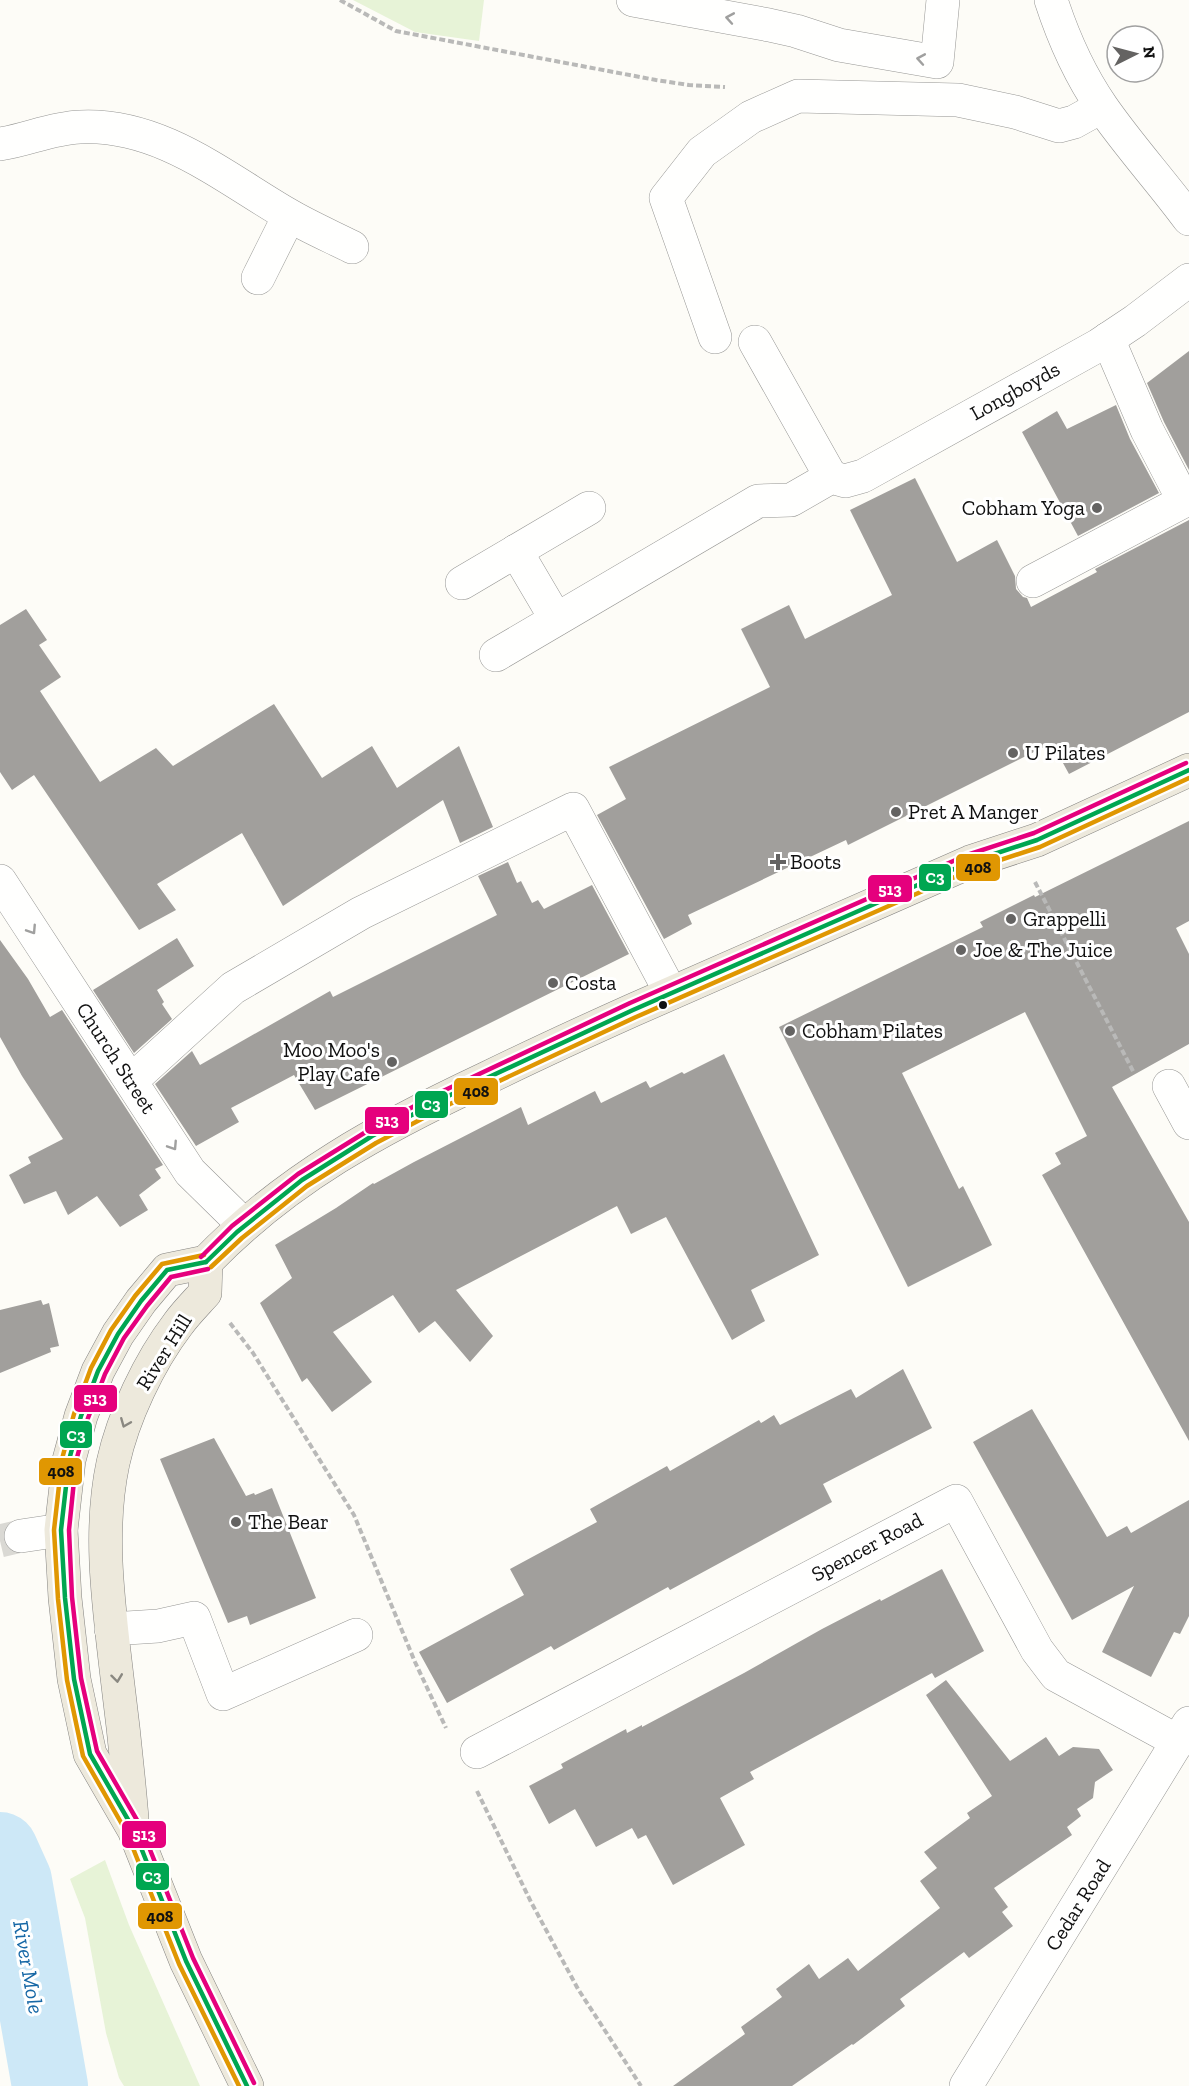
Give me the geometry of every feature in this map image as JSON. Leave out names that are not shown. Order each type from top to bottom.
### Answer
[{"type":"main road","name":"River Hill","points":[[134,1830],[111,1629],[106,1562],[106,1513],[112,1464],[138,1392],[156,1358],[206,1278],[244,1225],[276,1198],[321,1167],[392,1125],[570,1038],[970,862],[1037,840],[1189,770]]},
{"type":"main road","points":[[206,1278],[167,1270],[118,1334],[98,1371],[81,1416],[69,1460],[61,1530],[65,1598],[74,1679],[90,1754],[134,1830],[186,1961],[247,2086]]},
{"type":"street","points":[[633,0],[796,30],[839,45],[937,62],[944,0]]},
{"type":"street","points":[[1051,0],[1079,68],[1101,106],[1189,219]]},
{"type":"street","points":[[716,337],[666,198],[702,152],[751,117],[798,96],[958,100],[1015,112],[1059,126],[1074,122],[1101,106]]},
{"type":"street","points":[[0,144],[55,130],[79,127],[103,127],[136,133],[190,155],[289,216],[352,247]]},
{"type":"street","points":[[258,278],[289,216]]},
{"type":"street","name":"Longboyds","points":[[496,655],[758,501],[790,500],[831,477],[845,481],[863,476],[1108,339],[1189,280]]},
{"type":"street","points":[[1033,581],[1187,502],[1147,430],[1108,339]]},
{"type":"street","points":[[755,342],[831,477]]},
{"type":"street","points":[[462,583],[589,508]]},
{"type":"street","points":[[516,551],[555,620]]},
{"type":"street","points":[[131,1081],[233,988],[361,914],[573,809],[671,993]]},
{"type":"street","name":"Church Street","points":[[0,881],[190,1172],[244,1225]]},
{"type":"street","points":[[1168,1086],[1189,1123]]},
{"type":"street","name":"Spencer Road","points":[[477,1752],[956,1501],[1037,1650],[1056,1675],[1184,1733]]},
{"type":"street","points":[[21,1536],[61,1530]]},
{"type":"street","points":[[111,1629],[158,1626],[194,1618],[223,1694],[356,1635]]},
{"type":"street","name":"Cedar Road","points":[[966,2086],[1184,1733]]},
{"type":"path","points":[[340,0],[396,31],[689,85],[732,87]]},
{"type":"path","points":[[1018,846],[1143,1091],[1168,1086]]},
{"type":"path","points":[[206,1278],[354,1515],[415,1662],[449,1735]]},
{"type":"path","points":[[475,1787],[531,1902],[578,1989],[641,2086]]},
{"type":"green space","points":[[353,0],[484,0],[479,41],[415,32]]},
{"type":"green space","points":[[105,1860],[129,1925],[200,2086],[124,2086],[119,2078],[106,2033],[85,1918],[70,1879]]},
{"type":"building","points":[[1189,351],[1189,470],[1147,383]]},
{"type":"building","points":[[1116,405],[1130,439],[1159,493],[1078,536],[1022,432],[1057,411],[1067,429]]},
{"type":"building","points":[[915,478],[957,562],[997,540],[1015,576],[1016,589],[1027,598],[1031,607],[1097,572],[1095,569],[1189,520],[1189,712],[1069,774],[1052,743],[848,845],[846,840],[688,915],[692,924],[664,939],[597,815],[626,799],[609,767],[770,687],[741,629],[789,605],[805,639],[892,595],[850,510]]},
{"type":"building","points":[[26,609],[47,640],[39,645],[61,677],[40,691],[100,782],[156,748],[173,766],[274,704],[322,778],[372,746],[397,788],[459,746],[493,827],[460,843],[443,800],[283,906],[242,833],[157,884],[176,910],[139,930],[34,775],[12,790],[0,772],[0,625]]},
{"type":"building","points":[[1189,821],[1189,921],[1176,928],[1189,954],[1189,1044],[1112,1087],[1189,1222],[1189,1441],[1042,1175],[1061,1164],[1055,1153],[1087,1136],[1025,1012],[902,1073],[959,1189],[963,1186],[992,1245],[908,1287],[779,1027],[983,927],[980,922]]},
{"type":"building","points":[[508,862],[517,883],[521,881],[532,903],[538,900],[544,909],[592,885],[629,954],[315,1110],[294,1075],[231,1108],[239,1122],[196,1146],[155,1084],[192,1051],[200,1065],[330,991],[333,997],[497,915],[478,876]]},
{"type":"building","points":[[177,938],[194,966],[157,990],[164,1002],[162,1004],[172,1019],[134,1053],[93,990]]},
{"type":"building","points":[[0,940],[28,979],[50,1017],[62,1010],[163,1165],[155,1169],[161,1178],[139,1195],[148,1210],[120,1227],[97,1196],[68,1215],[56,1191],[24,1204],[9,1175],[31,1163],[28,1157],[63,1139],[0,1037]]},
{"type":"building","points":[[724,1054],[819,1255],[751,1290],[765,1321],[732,1340],[666,1217],[631,1234],[617,1206],[456,1290],[493,1336],[470,1362],[435,1321],[419,1333],[393,1295],[333,1332],[372,1382],[332,1412],[307,1378],[302,1382],[260,1303],[292,1278],[275,1245],[373,1183],[521,1107],[528,1125],[595,1091],[601,1103],[646,1081],[650,1088]]},
{"type":"building","points":[[41,1300],[43,1305],[49,1303],[59,1346],[50,1348],[51,1352],[0,1373],[0,1310]]},
{"type":"building","points":[[903,1369],[932,1428],[823,1484],[832,1502],[670,1590],[668,1587],[554,1650],[551,1646],[447,1703],[419,1652],[524,1595],[510,1569],[597,1522],[590,1509],[667,1466],[670,1471],[759,1420],[761,1423],[774,1415],[780,1425],[851,1389],[856,1398]]},
{"type":"building","points":[[1032,1409],[1107,1537],[1127,1526],[1131,1533],[1189,1500],[1189,1616],[1180,1634],[1174,1632],[1151,1677],[1102,1652],[1134,1586],[1072,1620],[973,1442]]},
{"type":"building","name":"The Bear","points":[[214,1438],[246,1496],[272,1488],[316,1598],[250,1625],[247,1616],[228,1623],[160,1459]]},
{"type":"building","points":[[942,1569],[984,1651],[935,1678],[932,1673],[750,1772],[754,1779],[720,1798],[745,1845],[673,1885],[646,1835],[638,1839],[632,1828],[596,1847],[575,1809],[549,1824],[529,1786],[563,1768],[561,1764],[626,1729],[627,1733],[642,1725],[642,1727],[822,1629]]},
{"type":"building","points":[[946,1680],[1010,1761],[1046,1737],[1059,1756],[1073,1747],[1099,1749],[1113,1770],[1095,1782],[1093,1798],[1077,1809],[1081,1816],[1067,1827],[1072,1835],[994,1888],[1008,1907],[1002,1912],[1013,1926],[969,1958],[964,1952],[900,1999],[905,2006],[792,2086],[673,2086],[745,2034],[741,2027],[782,1997],[776,1989],[809,1964],[819,1979],[848,1958],[858,1971],[940,1908],[920,1881],[937,1868],[924,1852],[970,1818],[967,1813],[992,1796],[926,1695]]},
{"type":"waterway","name":"River Mole","points":[[0,1850],[14,1881],[50,2086]]},
{"type":"tunnel","points":[[0,1541],[21,1536]]},
{"type":"transit line","name":"513","points":[[201,1257],[232,1226],[298,1174],[369,1130],[443,1091],[630,1003],[967,855],[1034,833],[1186,763]]},
{"type":"transit line","name":"C3","points":[[206,1262],[237,1232],[302,1180],[372,1136],[446,1097],[633,1010],[970,862],[1037,840],[1189,770]]},
{"type":"transit line","name":"408","points":[[211,1267],[242,1238],[307,1186],[376,1143],[450,1104],[636,1017],[973,869],[1040,847],[1189,778]]},
{"type":"transit line","name":"408","points":[[204,1255],[162,1264],[111,1330],[91,1368],[74,1414],[62,1459],[54,1530],[58,1599],[67,1680],[83,1756],[127,1833],[179,1964],[239,2086]]},
{"type":"transit line","name":"C3","points":[[206,1262],[167,1270],[118,1334],[98,1371],[81,1416],[69,1460],[61,1530],[65,1598],[74,1679],[90,1754],[134,1830],[186,1961],[247,2086]]},
{"type":"transit line","name":"513","points":[[208,1269],[171,1277],[124,1338],[105,1374],[88,1418],[76,1461],[69,1530],[72,1597],[81,1678],[97,1751],[141,1827],[193,1958],[254,2083]]},
{"type":"place","name":"Cobham Yoga","points":[[1097,508]]},
{"type":"place","name":"U Pilates","points":[[1013,753]]},
{"type":"place","name":"Pret A Manger","points":[[896,812]]},
{"type":"place","name":"Boots","points":[[778,862]]},
{"type":"place","name":"Grappelli","points":[[1011,919]]},
{"type":"place","name":"Joe & The Juice","points":[[961,950]]},
{"type":"place","name":"Costa","points":[[553,983]]},
{"type":"place","name":"Cobham Pilates","points":[[790,1031]]},
{"type":"place","name":"Moo Moo's Play Cafe","points":[[392,1062]]},
{"type":"place","name":"The Bear","points":[[236,1522]]}]
